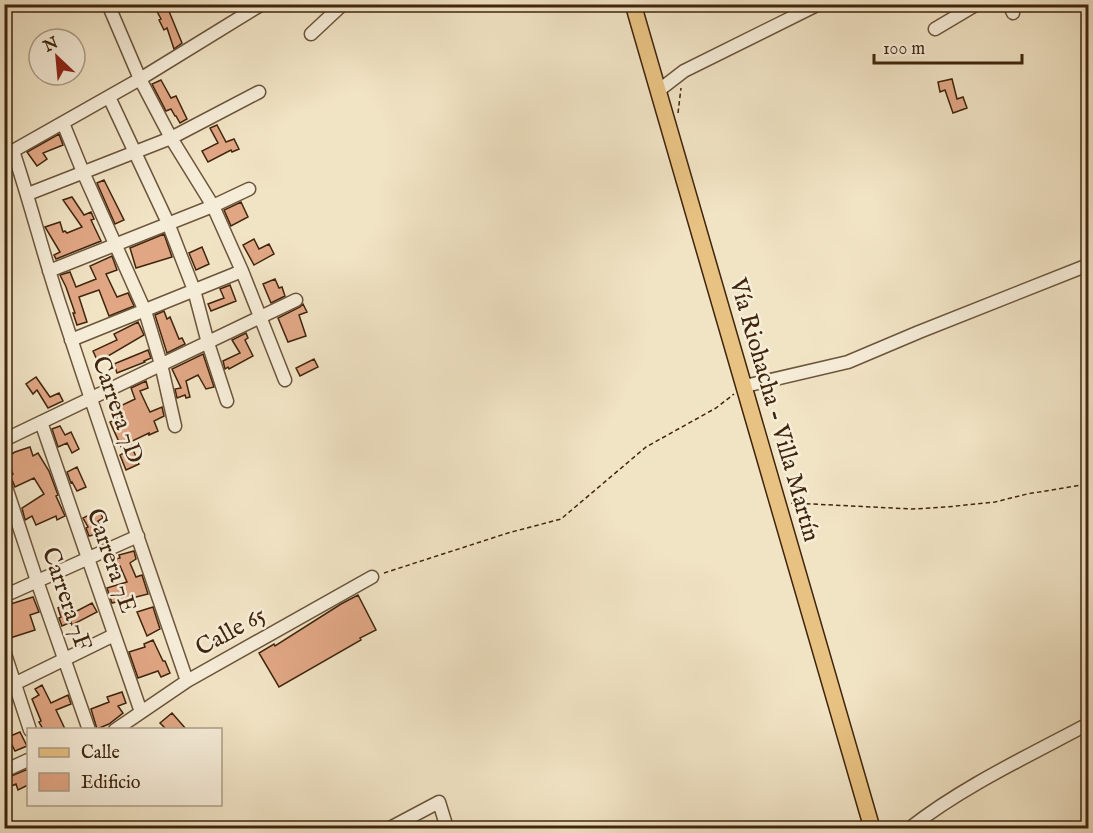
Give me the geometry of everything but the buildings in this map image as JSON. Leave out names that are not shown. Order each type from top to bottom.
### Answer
[{"type":"main road","name":"Vía Riohacha - Villa Martín","points":[[633,4],[872,828]]},
{"type":"street","points":[[9,153],[140,79],[262,4]]},
{"type":"street","points":[[311,34],[343,4]]},
{"type":"street","points":[[658,91],[684,71],[819,4]]},
{"type":"street","points":[[935,29],[977,4]]},
{"type":"street","points":[[111,5],[140,79],[171,138],[213,206],[242,271],[285,380]]},
{"type":"street","points":[[28,194],[171,138],[260,92]]},
{"type":"street","points":[[109,97],[168,224],[194,290],[207,343],[227,401]]},
{"type":"street","points":[[63,123],[145,311],[161,364],[175,426]]},
{"type":"street","name":"Carrera 7D","points":[[9,153],[28,194],[49,271],[90,399],[187,681]]},
{"type":"street","points":[[49,271],[213,206],[249,189]]},
{"type":"street","points":[[745,386],[848,362],[919,332],[1087,269]]},
{"type":"street","points":[[71,340],[242,271]]},
{"type":"street","points":[[4,440],[296,300]]},
{"type":"street","name":"Carrera 7E","points":[[41,422],[141,712]]},
{"type":"street","name":"Carrera 7F","points":[[4,482],[89,728]]},
{"type":"street","points":[[4,596],[138,536]]},
{"type":"street","name":"Calle 65","points":[[117,728],[187,681],[372,577]]},
{"type":"street","points":[[10,687],[114,635]]},
{"type":"street","points":[[4,651],[10,687],[30,728]]},
{"type":"street","points":[[910,828],[979,782],[1089,724]]},
{"type":"street","points":[[4,771],[27,760]]},
{"type":"street","points":[[390,828],[439,802],[447,828]]},
{"type":"path","points":[[678,112],[684,71]]},
{"type":"path","points":[[372,577],[508,533],[561,519],[646,447],[716,408],[745,386]]},
{"type":"path","points":[[778,503],[912,509],[947,507],[995,502],[1027,494],[1089,484]]}]
